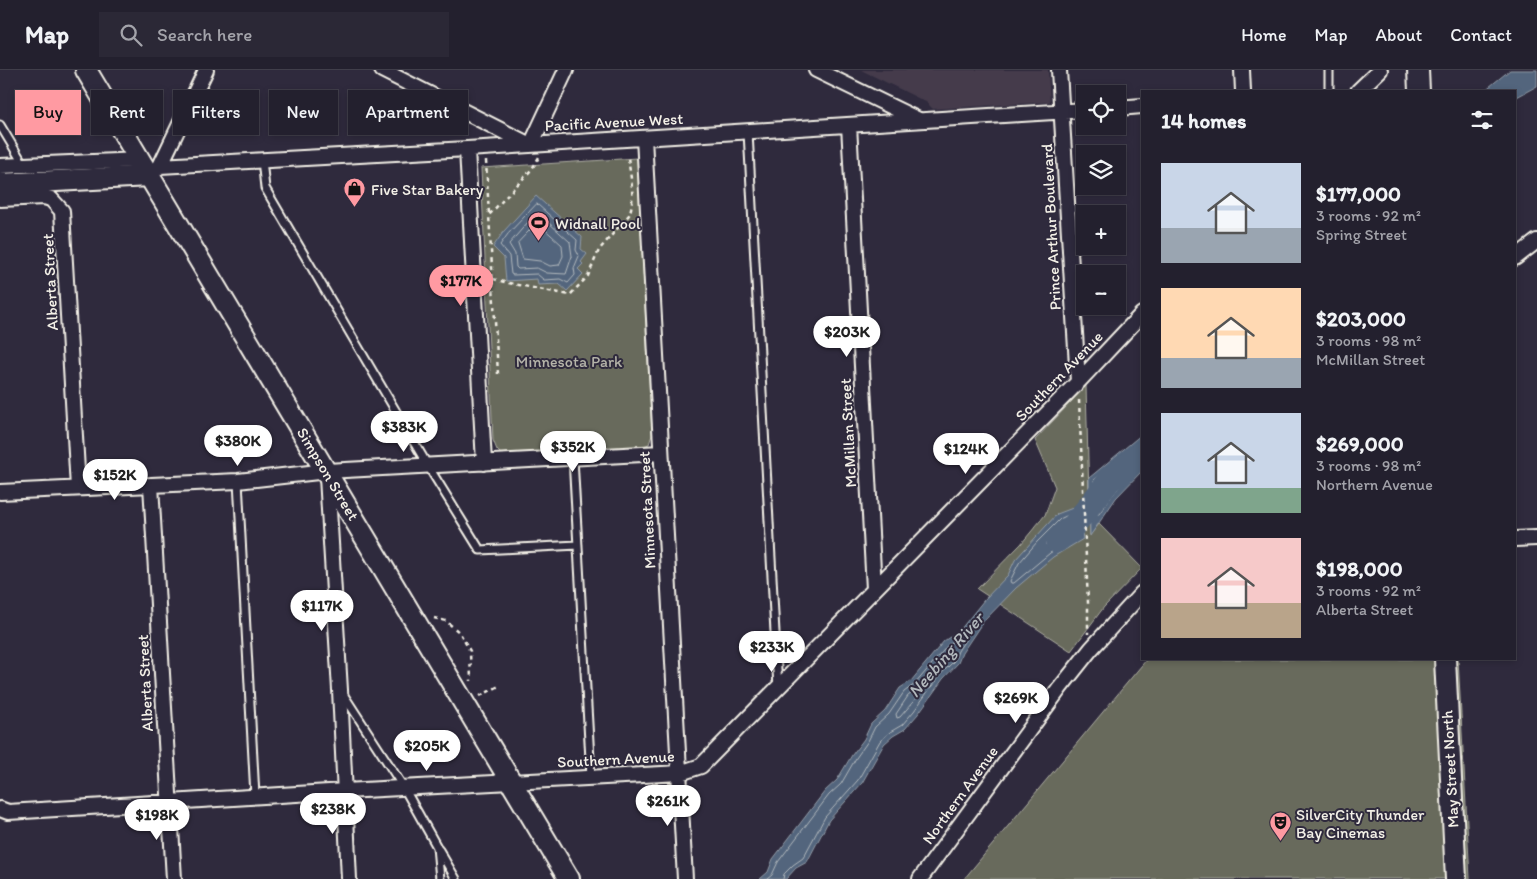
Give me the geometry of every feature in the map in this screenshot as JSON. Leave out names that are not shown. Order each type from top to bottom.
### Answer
[{"type":"main road","name":"Simpson Street","points":[[86,70],[150,167],[510,782],[569,879]]},
{"type":"main road","points":[[1418,70],[1419,90]]},
{"type":"main road","points":[[0,184],[40,182],[150,167]]},
{"type":"main road","name":"May Street North","points":[[1445,660],[1456,879]]},
{"type":"street","points":[[150,167],[206,70]]},
{"type":"street","points":[[382,70],[531,145],[566,70]]},
{"type":"street","points":[[816,70],[921,121]]},
{"type":"street","name":"Prince Arthur Boulevard","points":[[1059,70],[1078,388]]},
{"type":"street","points":[[1242,70],[1243,90]]},
{"type":"street","points":[[1359,90],[1380,70]]},
{"type":"street","points":[[1126,107],[1141,106]]},
{"type":"street","name":"Pacific Avenue West","points":[[0,166],[150,167],[467,150],[1076,111]]},
{"type":"street","name":"McMillan Street","points":[[849,125],[874,589]]},
{"type":"street","name":"Minnesota Street","points":[[644,138],[685,879]]},
{"type":"street","points":[[467,150],[484,463]]},
{"type":"street","name":"Alberta Street","points":[[0,199],[44,197],[51,199],[62,211],[78,488]]},
{"type":"street","points":[[1516,257],[1537,241]]},
{"type":"street","name":"Southern Avenue","points":[[0,809],[8,812],[255,796],[680,773],[701,766],[874,589],[1078,388],[1141,315]]},
{"type":"street","points":[[0,492],[238,481],[327,471],[661,453]]},
{"type":"street","points":[[327,471],[349,879]]},
{"type":"street","name":"Alberta Street","points":[[151,485],[174,879]]},
{"type":"street","points":[[1516,539],[1537,538]]},
{"type":"street","name":"Northern Avenue","points":[[920,879],[1060,688],[1087,654],[1141,594]]},
{"type":"lane","points":[[1329,90],[1330,70]]},
{"type":"lane","points":[[0,125],[24,165]]},
{"type":"lane","points":[[748,132],[778,688]]},
{"type":"lane","points":[[262,160],[265,188],[428,466],[480,550],[578,545]]},
{"type":"lane","points":[[573,458],[591,777]]},
{"type":"lane","points":[[238,481],[255,796]]},
{"type":"lane","points":[[340,690],[404,788],[456,879]]},
{"type":"lane","points":[[437,847],[440,879]]},
{"type":"path","points":[[489,214],[532,169],[539,157]]},
{"type":"path","points":[[493,279],[570,294],[588,276],[599,250],[629,215],[632,199],[628,157]]},
{"type":"path","points":[[486,159],[498,374]]},
{"type":"path","points":[[1078,388],[1088,603],[1087,654]]},
{"type":"path","points":[[434,618],[446,621],[460,633],[470,651],[471,681]]},
{"type":"path","points":[[470,651],[474,649]]},
{"type":"path","points":[[480,696],[499,686]]},
{"type":"shaded area","points":[[861,70],[1048,70],[1050,102],[933,109],[926,102]]},
{"type":"green space","name":"Minnesota Park","points":[[637,158],[652,435],[649,444],[638,448],[504,457],[497,450],[493,440],[481,168]]},
{"type":"green space","points":[[1086,386],[1090,535],[1099,524],[1141,567],[1104,607],[1071,651],[977,589],[1021,544],[1045,515],[1055,487],[1035,440]]},
{"type":"green space","points":[[1146,660],[1458,660],[1470,879],[964,879]]},
{"type":"water","points":[[1510,70],[1537,70],[1537,86],[1516,97],[1516,90],[1485,90]]},
{"type":"water","name":"Widnall Pool","points":[[536,196],[582,237],[581,249],[587,254],[581,262],[583,264],[578,269],[583,274],[567,291],[559,284],[538,285],[537,279],[506,281],[504,258],[493,247],[504,231]]},
{"type":"water","points":[[1141,435],[1141,472],[1116,498],[1090,536],[1089,478]]},
{"type":"water","points":[[1078,506],[1083,539],[1053,557],[1016,588],[982,623],[962,653],[958,663],[943,679],[918,714],[905,729],[884,744],[862,783],[829,820],[807,862],[796,868],[786,879],[760,879],[768,872],[773,859],[825,791],[837,780],[864,739],[871,724],[885,711],[900,688],[911,681],[944,641],[960,630],[984,600],[1008,575],[1015,560],[1057,514]]},
{"type":"waterway","name":"Neebing River","points":[[1057,541],[1071,529],[1109,481],[1141,454]]},
{"type":"place","name":"Five Star Bakery","points":[[355,208]]},
{"type":"place","name":"Widnall Pool","points":[[539,242]]},
{"type":"place","name":"SilverCity Thunder Bay Cinemas","points":[[1280,842]]}]
